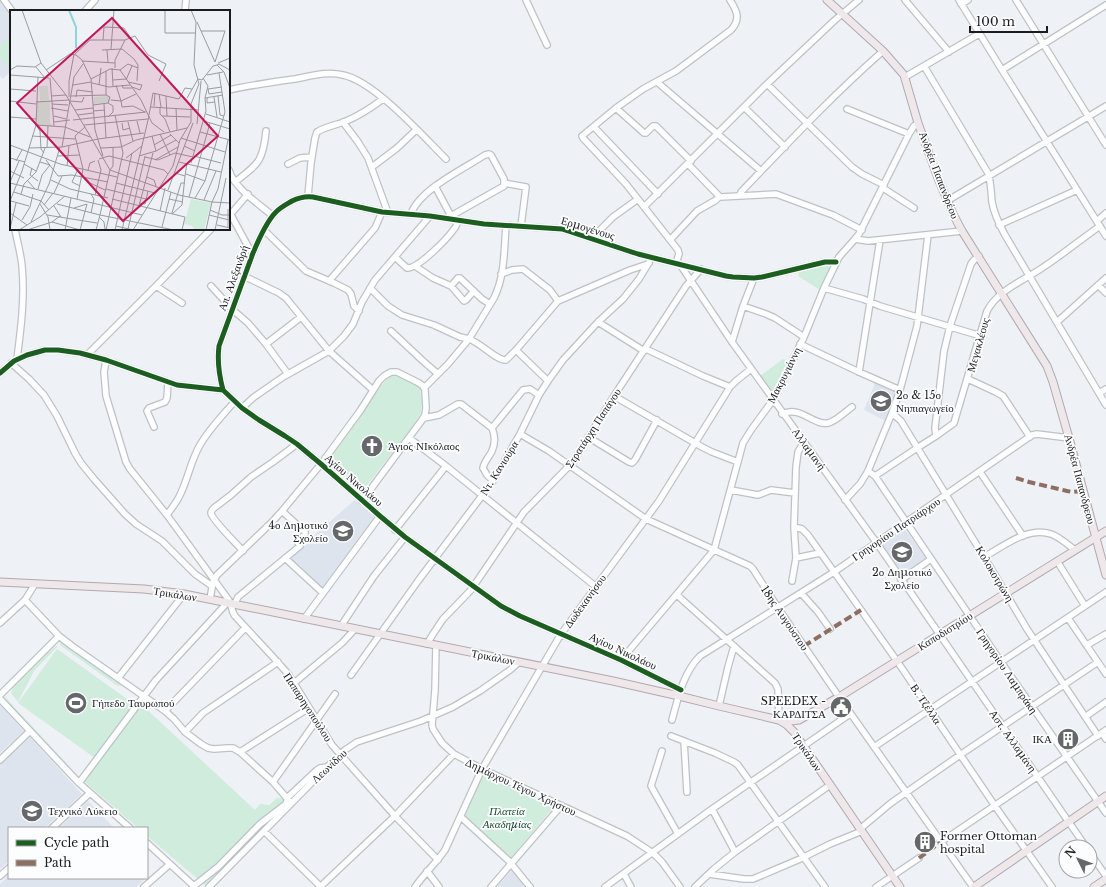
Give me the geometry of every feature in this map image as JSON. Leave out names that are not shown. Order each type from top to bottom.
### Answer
[{"type":"main road","name":"Ανδρέα Παπανδρέου","points":[[827,0],[883,51],[905,77],[918,123],[953,214],[962,231],[1044,360],[1053,382]]},
{"type":"main road","name":"Ανδρέα Παπανδρεου","points":[[1053,382],[1106,575]]},
{"type":"main road","name":"Καποδιστρίου","points":[[780,720],[799,720],[839,697],[1106,531]]},
{"type":"main road","name":"Τρικάλων","points":[[0,582],[144,589],[184,594],[428,644],[680,693],[719,706],[780,720],[794,732],[900,887]]},
{"type":"main road","points":[[794,732],[799,720]]},
{"type":"main road","points":[[974,887],[1106,796]]},
{"type":"main road","points":[[1094,887],[1106,877]]},
{"type":"street","points":[[4,0],[11,10]]},
{"type":"street","points":[[86,10],[95,0]]},
{"type":"street","points":[[185,10],[186,0]]},
{"type":"street","points":[[526,0],[547,45]]},
{"type":"street","points":[[677,263],[678,252],[670,240],[626,184],[582,136],[616,108],[643,89],[676,71],[731,30],[735,26],[737,13],[730,0]]},
{"type":"street","points":[[644,208],[767,84],[858,0]]},
{"type":"street","points":[[905,0],[949,52]]},
{"type":"street","points":[[968,0],[960,2],[1106,236]]},
{"type":"street","points":[[1016,0],[1106,145]]},
{"type":"street","points":[[1002,70],[1106,5]]},
{"type":"street","points":[[905,77],[979,34]]},
{"type":"street","points":[[740,196],[741,192],[854,76],[883,51]]},
{"type":"street","points":[[924,66],[988,173],[992,201],[999,225],[1106,405]]},
{"type":"street","points":[[230,90],[319,74],[349,76],[359,81],[383,99],[446,159]]},
{"type":"street","points":[[657,82],[761,171]]},
{"type":"street","points":[[767,84],[855,170],[883,186],[914,208]]},
{"type":"street","points":[[308,196],[312,157],[317,132],[365,112],[383,99]]},
{"type":"street","points":[[947,201],[1106,106]]},
{"type":"street","points":[[744,107],[785,147]]},
{"type":"street","points":[[616,108],[644,133],[646,133],[653,126],[656,126],[719,197],[723,198],[771,194],[778,195],[833,216],[862,230]]},
{"type":"street","points":[[847,109],[909,134]]},
{"type":"street","points":[[329,281],[376,228],[385,212],[372,167],[365,152],[343,122]]},
{"type":"street","name":"Μακρυγιάννη","points":[[621,660],[714,550],[745,439],[778,392],[804,337],[836,262],[842,252],[862,230],[909,134],[918,123]]},
{"type":"street","points":[[594,127],[658,194]]},
{"type":"street","points":[[372,167],[397,148],[416,130]]},
{"type":"street","points":[[234,182],[259,161],[264,149],[266,131]]},
{"type":"street","points":[[411,214],[415,206],[435,186],[485,155],[489,154],[492,157],[504,179],[504,186],[450,218],[435,186]]},
{"type":"street","points":[[288,164],[300,158],[312,157]]},
{"type":"street","points":[[230,172],[234,182],[273,216]]},
{"type":"street","points":[[504,183],[526,187],[521,226]]},
{"type":"street","points":[[999,225],[1077,190]]},
{"type":"street","points":[[248,194],[230,215],[253,253]]},
{"type":"street","name":"Ερμογένους","points":[[308,196],[385,212],[450,218],[458,221],[506,226],[562,230],[653,258],[733,277],[754,278],[769,276],[826,262],[836,262]]},
{"type":"street","name":"Απ. Αλεξανδρή","points":[[223,390],[218,367],[220,340],[233,310],[253,253],[264,230],[278,210],[299,198],[308,196]]},
{"type":"street","points":[[670,240],[697,211],[719,197]]},
{"type":"street","points":[[592,238],[613,217],[638,199]]},
{"type":"street","name":"Μεγακλέους","points":[[875,476],[954,423],[989,307],[994,300],[1002,293],[1043,268],[1098,224],[1106,213]]},
{"type":"street","points":[[242,408],[254,397],[288,374],[329,351],[349,330],[370,288],[378,277],[430,216]]},
{"type":"street","points":[[395,257],[408,268],[412,268],[433,252],[444,241],[454,229],[458,221]]},
{"type":"street","points":[[424,388],[467,342],[497,292],[501,274],[506,226]]},
{"type":"street","points":[[15,230],[22,264],[23,285],[21,326],[17,359]]},
{"type":"street","points":[[87,355],[210,230]]},
{"type":"street","points":[[264,230],[306,271],[350,292],[354,306],[358,311]]},
{"type":"street","points":[[855,239],[868,241],[962,231]]},
{"type":"street","points":[[845,500],[860,484],[868,471],[900,390],[918,316],[928,235]]},
{"type":"street","points":[[859,372],[880,240]]},
{"type":"street","points":[[936,436],[935,428],[943,356],[950,326],[971,264],[979,256]]},
{"type":"street","name":"Ντ. Κανιούρα","points":[[351,675],[493,481],[520,434],[538,395],[563,360],[598,322],[623,299],[653,258]]},
{"type":"street","name":"Αλλαμανή","points":[[677,263],[782,414],[876,542],[940,634]]},
{"type":"street","points":[[370,288],[388,306],[402,315],[434,325],[456,335],[477,342],[498,359],[505,361],[558,301],[630,270],[648,264]]},
{"type":"street","points":[[415,266],[437,281],[451,286],[464,301],[474,291]]},
{"type":"street","points":[[501,274],[512,270],[523,269],[546,287],[558,301]]},
{"type":"street","name":"Στρατάρχη Παπάγου","points":[[428,644],[441,623],[474,586],[516,522],[570,465],[690,281],[701,269]]},
{"type":"street","points":[[244,276],[285,297],[329,351],[373,390]]},
{"type":"street","points":[[451,286],[458,278],[460,278],[490,304]]},
{"type":"street","points":[[732,342],[743,306],[754,278]]},
{"type":"street","points":[[1056,322],[1106,278]]},
{"type":"street","points":[[1098,285],[1106,293]]},
{"type":"street","points":[[156,286],[182,304]]},
{"type":"street","points":[[211,286],[233,310],[248,323],[266,344],[288,374]]},
{"type":"street","points":[[824,288],[980,336]]},
{"type":"street","points":[[743,306],[775,318],[804,337]]},
{"type":"street","points":[[266,344],[302,317]]},
{"type":"street","points":[[598,322],[645,350],[730,387]]},
{"type":"street","points":[[391,331],[422,361],[438,374]]},
{"type":"street","points":[[800,344],[900,390]]},
{"type":"street","points":[[0,373],[17,359],[45,350],[58,350],[80,353],[106,360],[183,386],[223,390]]},
{"type":"street","points":[[516,350],[548,381]]},
{"type":"street","name":"Παπαρηγοπούλου","points":[[106,360],[104,372],[106,396],[126,462],[130,469],[167,515],[213,583],[231,604],[234,615],[278,662],[294,683],[327,737],[340,754],[395,816],[438,860]]},
{"type":"street","points":[[11,363],[44,395],[57,416],[81,463],[124,514],[136,524],[162,541],[195,574],[213,583]]},
{"type":"street","name":"Δωδεκανήσου","points":[[415,887],[427,871],[438,860],[448,843],[482,769],[561,634],[646,519],[730,387],[751,369]]},
{"type":"street","points":[[210,599],[213,583],[221,571],[282,511],[321,464],[383,377],[393,372],[400,373],[419,383],[424,388],[426,408],[424,418],[362,501]]},
{"type":"street","points":[[968,379],[1003,396],[1030,437],[1037,434],[1069,438]]},
{"type":"street","points":[[154,427],[147,409],[165,402],[167,398],[168,382]]},
{"type":"street","points":[[492,428],[523,390],[530,389],[538,395]]},
{"type":"street","points":[[1099,393],[1106,389]]},
{"type":"street","name":"Αγίου Νικολάου","points":[[223,390],[242,408],[297,444],[405,537],[504,608],[621,660],[680,693]]},
{"type":"street","points":[[614,396],[695,443],[712,452],[738,462]]},
{"type":"street","points":[[167,515],[176,504],[191,462],[200,444],[235,401]]},
{"type":"street","points":[[424,418],[439,415],[458,404],[461,404],[492,428],[494,434],[493,446],[483,468],[493,481]]},
{"type":"street","points":[[782,414],[798,412],[822,423],[828,423],[852,407]]},
{"type":"street","name":"Κολοκοτρώνη","points":[[892,413],[901,421],[1063,685],[1085,717],[1102,733],[1106,739]]},
{"type":"street","points":[[588,437],[632,463],[657,420]]},
{"type":"street","name":"18ης Αυγούστου","points":[[520,434],[570,465],[646,519],[751,567],[850,714],[974,887]]},
{"type":"street","name":"Γρηγορίου Πατριάρχου","points":[[672,720],[686,675],[700,656],[834,572],[1030,437]]},
{"type":"street","points":[[409,438],[483,495],[595,586]]},
{"type":"street","points":[[792,581],[796,558],[794,527],[796,467],[798,452],[804,442]]},
{"type":"street","points":[[242,550],[218,523],[211,514],[211,511],[240,488],[251,477],[297,444]]},
{"type":"street","points":[[396,530],[446,466]]},
{"type":"street","name":"Γρηγορίου Λαμπράκη","points":[[868,471],[875,476],[1031,706],[1106,813]]},
{"type":"street","points":[[980,472],[1023,536]]},
{"type":"street","points":[[731,490],[758,495],[771,490],[796,493]]},
{"type":"street","points":[[79,783],[156,680],[238,597],[300,546],[298,543],[305,534],[282,511]]},
{"type":"street","points":[[304,619],[380,516]]},
{"type":"street","name":"Β. Τζέλλα","points":[[794,527],[805,531],[897,661],[1052,887]]},
{"type":"street","points":[[984,557],[1023,536],[1037,532],[1051,534],[1075,550]]},
{"type":"street","points":[[341,626],[370,582],[405,537]]},
{"type":"street","points":[[796,558],[820,553]]},
{"type":"street","points":[[285,558],[323,593]]},
{"type":"street","points":[[902,580],[931,559]]},
{"type":"street","points":[[1057,562],[1085,606]]},
{"type":"street","points":[[0,623],[25,600],[34,584]]},
{"type":"street","points":[[874,747],[1106,592]]},
{"type":"street","points":[[801,593],[830,629]]},
{"type":"street","points":[[118,678],[184,594]]},
{"type":"street","points":[[677,595],[777,685],[780,720]]},
{"type":"street","points":[[25,600],[59,636],[165,711],[185,732],[200,744],[208,748],[231,748],[240,752],[273,782],[289,801],[255,829],[218,866],[194,886],[148,844]]},
{"type":"street","points":[[1068,618],[1106,674]]},
{"type":"street","points":[[165,711],[245,628]]},
{"type":"street","points":[[294,683],[342,644],[355,629]]},
{"type":"street","name":"Αστ. Αλλαμάνη","points":[[940,634],[1081,839]]},
{"type":"street","points":[[1086,645],[1106,634]]},
{"type":"street","points":[[0,695],[59,636]]},
{"type":"street","name":"Δημάρχου Τέγου Χρήστου","points":[[436,645],[436,690],[432,724],[435,734],[445,746],[454,754],[482,769],[627,836],[653,853],[662,862],[680,887]]},
{"type":"street","points":[[719,706],[734,646]]},
{"type":"street","points":[[185,732],[203,713],[278,662]]},
{"type":"street","name":"Λεωνίδου","points":[[209,887],[264,830],[289,801],[340,754],[357,742],[421,721],[453,707],[506,673],[519,662]]},
{"type":"street","points":[[709,874],[744,879],[753,878],[804,858],[861,830],[906,793],[960,754],[1098,662]]},
{"type":"street","points":[[273,782],[335,694]]},
{"type":"street","points":[[0,699],[79,783],[129,827]]},
{"type":"street","points":[[1085,717],[1106,702]]},
{"type":"street","points":[[240,752],[309,708]]},
{"type":"street","points":[[606,887],[750,782],[850,714]]},
{"type":"street","points":[[0,760],[30,731]]},
{"type":"street","points":[[941,842],[1102,733]]},
{"type":"street","points":[[671,736],[738,764],[824,887]]},
{"type":"street","points":[[684,741],[687,792]]},
{"type":"street","points":[[662,751],[651,786],[678,834]]},
{"type":"street","points":[[264,830],[320,887],[395,816],[454,754]]},
{"type":"street","points":[[696,887],[735,852],[830,785]]},
{"type":"street","points":[[53,827],[90,793]]},
{"type":"street","points":[[491,887],[561,806]]},
{"type":"street","points":[[712,809],[735,852]]},
{"type":"street","points":[[461,817],[511,864],[530,887]]},
{"type":"street","points":[[876,887],[919,858]]},
{"type":"street","points":[[144,887],[170,864]]},
{"type":"street","points":[[1098,865],[1106,877]]},
{"type":"street","points":[[0,876],[8,869]]},
{"type":"street","points":[[427,871],[439,887]]},
{"type":"street","points":[[624,874],[631,887]]},
{"type":"shaded area","points":[[0,1],[10,14],[10,72],[3,79],[0,76]]},
{"type":"shaded area","name":"2ο & 15ο Νηπιαγωγείο","points":[[875,383],[897,392],[886,421],[864,410]]},
{"type":"shaded area","name":"4ο Δημοτικό Σχολείο","points":[[356,499],[377,517],[322,589],[289,557]]},
{"type":"shaded area","name":"2ο Δημοτικό Σχολείο","points":[[904,528],[926,558],[901,576],[879,545]]},
{"type":"shaded area","points":[[0,705],[24,731],[0,753]]},
{"type":"shaded area","name":"Τεχνικό Λύκειο","points":[[30,737],[82,794],[46,827],[8,827],[8,862],[0,869],[0,765]]},
{"type":"shaded area","points":[[88,801],[113,827],[60,827]]},
{"type":"shaded area","points":[[512,870],[526,887],[497,887]]},
{"type":"shaded area","points":[[8,876],[8,879],[145,879],[136,887],[0,887],[0,884]]},
{"type":"green space","points":[[10,36],[10,68],[0,59],[0,46]]},
{"type":"green space","points":[[824,265],[830,267],[820,290],[798,276],[799,272],[801,271]]},
{"type":"green space","points":[[783,359],[787,361],[774,390],[772,391],[760,376]]},
{"type":"green space","points":[[396,374],[420,388],[422,401],[421,413],[362,492],[326,462],[380,387],[390,376]]},
{"type":"green space","points":[[60,642],[122,685],[116,685],[60,645]]},
{"type":"green space","points":[[58,646],[34,671],[18,702],[11,693],[13,687],[39,660]]},
{"type":"green space","name":"Γήπεδο Ταυρωπού","points":[[57,649],[134,704],[95,758],[18,703]]},
{"type":"green space","points":[[5,697],[80,778],[79,779],[4,698]]},
{"type":"green space","points":[[141,704],[255,810],[260,804],[269,805],[277,798],[284,798],[288,805],[207,887],[148,837],[148,827],[137,827],[85,782],[85,779],[100,761]]},
{"type":"green space","name":"Πλατεία Ακαδημίας","points":[[483,774],[553,808],[510,859],[464,816]]},
{"type":"marked path","points":[[1016,478],[1072,492],[1083,491]]},
{"type":"marked path","points":[[804,646],[861,610]]},
{"type":"marked path","points":[[919,858],[941,842]]},
{"type":"cycle path","points":[[223,390],[220,379],[218,358],[219,346],[253,253],[266,226],[276,212],[292,201],[302,197],[313,197],[382,212],[430,216],[484,224],[562,229],[638,254],[733,277],[762,277],[825,262],[836,262]]},
{"type":"cycle path","points":[[0,373],[14,361],[27,355],[45,350],[58,350],[80,353],[106,360],[177,385],[223,390],[242,408],[297,444],[405,537],[501,606],[520,616],[621,660],[681,690]]},
{"type":"place","name":"2ο & 15ο Νηπιαγωγείο","points":[[881,401]]},
{"type":"place","name":"Άγιος ΝΙκόλαος","points":[[372,446]]},
{"type":"place","name":"4ο Δημοτικό Σχολείο","points":[[343,531]]},
{"type":"place","name":"2ο Δημοτικό Σχολείο","points":[[902,552]]},
{"type":"place","name":"Γήπεδο Ταυρωπού","points":[[76,703]]},
{"type":"place","name":"SPEEDEX - ΚΑΡΔΙΤΣΑ","points":[[841,707]]},
{"type":"place","name":"ΙΚΑ","points":[[1068,739]]},
{"type":"place","name":"Τεχνικό Λύκειο","points":[[32,811]]},
{"type":"place","name":"Former Ottoman hospital","points":[[925,842]]}]
